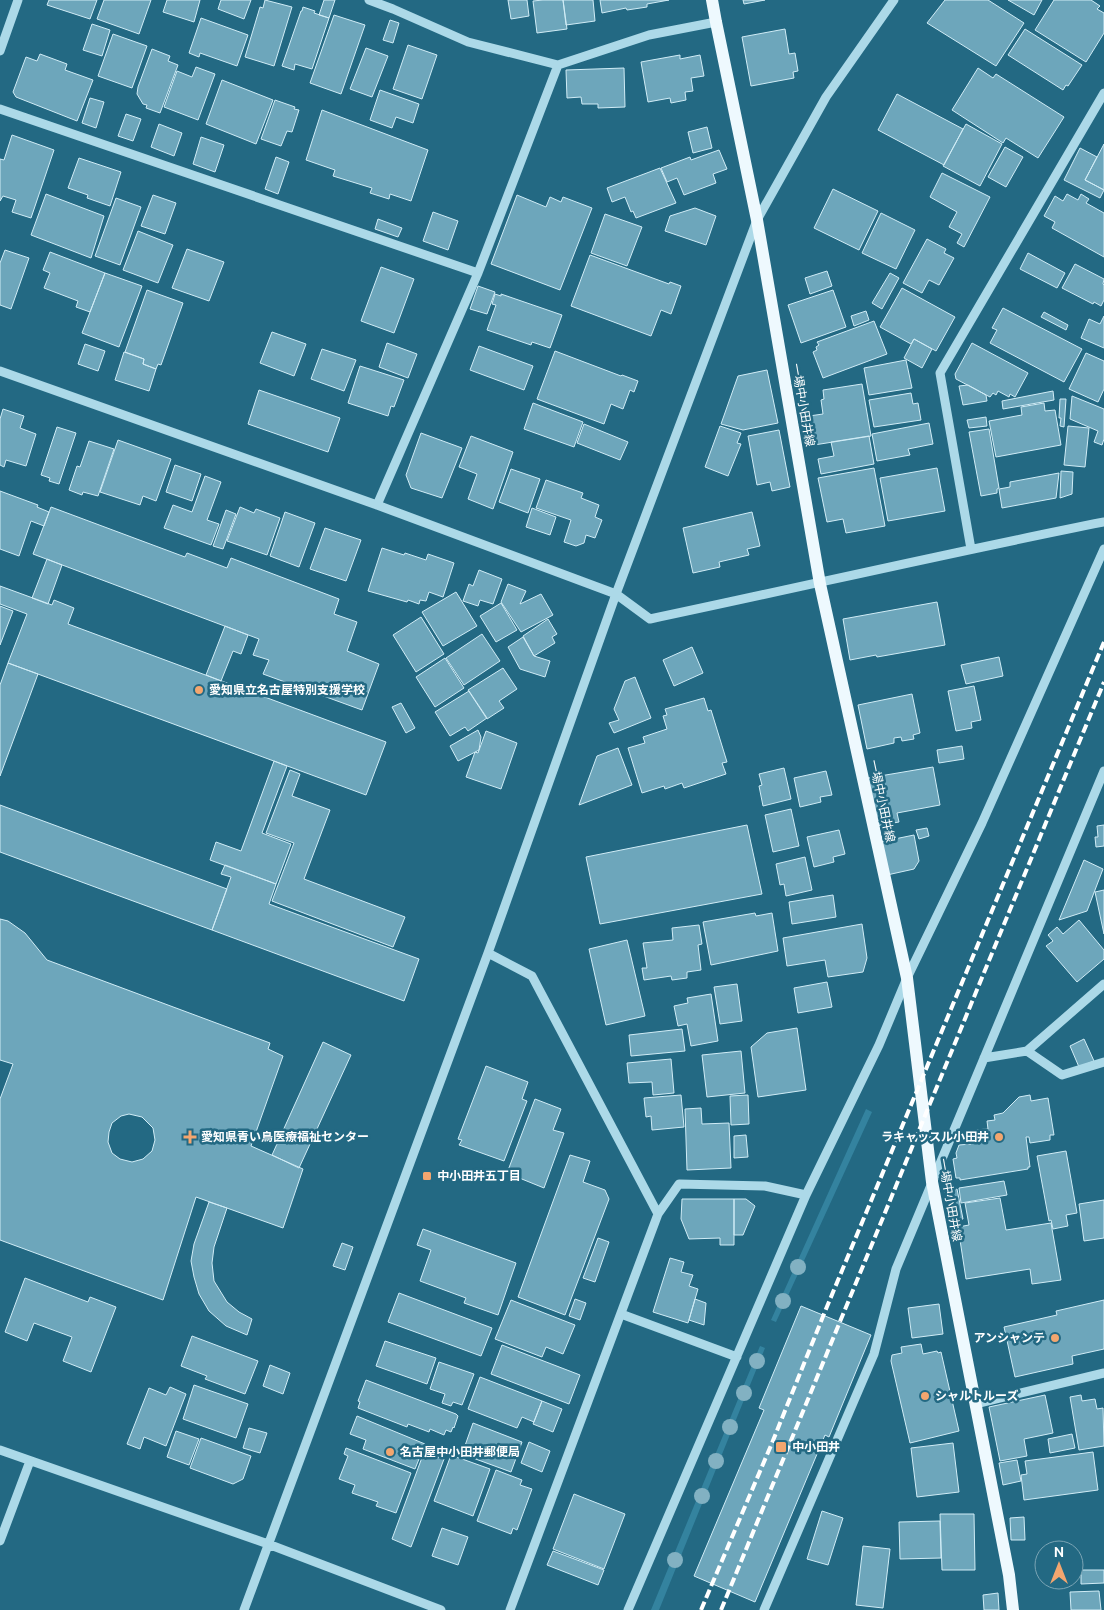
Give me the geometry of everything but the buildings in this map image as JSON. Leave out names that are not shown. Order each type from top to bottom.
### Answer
[{"type":"main road","name":"一場中小田井線","points":[[712,0],[757,220],[820,584],[907,978],[932,1182],[1009,1575],[1013,1610]]},
{"type":"street","points":[[0,51],[18,0]]},
{"type":"street","points":[[369,0],[393,4],[468,42],[558,64],[649,35],[716,22]]},
{"type":"street","points":[[244,1610],[488,953],[616,594],[757,220],[826,97],[894,0]]},
{"type":"street","points":[[377,506],[478,272],[558,64]]},
{"type":"street","points":[[971,549],[940,373],[1104,94]]},
{"type":"street","points":[[0,109],[478,272]]},
{"type":"street","points":[[0,371],[616,594],[650,619],[1104,522]]},
{"type":"street","points":[[628,1610],[806,1195],[878,1045],[907,978],[982,824],[1104,549]]},
{"type":"street","points":[[764,1610],[874,1354],[896,1269],[1104,771]]},
{"type":"street","points":[[488,953],[532,976],[658,1214]]},
{"type":"street","points":[[984,1058],[1027,1051],[1104,984]]},
{"type":"street","points":[[1027,1051],[1062,1075],[1104,1062]]},
{"type":"street","points":[[510,1610],[658,1214],[679,1184],[765,1186],[806,1195]]},
{"type":"street","points":[[621,1314],[737,1357]]},
{"type":"street","points":[[975,1404],[1104,1373]]},
{"type":"street","points":[[0,1450],[268,1544],[441,1610]]},
{"type":"street","points":[[0,1541],[30,1462]]},
{"type":"shaded area","points":[[866,1109],[872,1112],[776,1322],[771,1320]]},
{"type":"shaded area","points":[[760,1346],[765,1348],[659,1610],[651,1610]]},
{"type":"railway","points":[[701,1610],[1104,642]]},
{"type":"railway","points":[[721,1610],[1104,682]]},
{"type":"place","name":"愛知県立名古屋特別支援学校","points":[[199,690]]},
{"type":"place","name":"愛知県青い鳥医療福祉センター","points":[[190,1137]]},
{"type":"place","name":"ラキャッスル小田井","points":[[999,1137]]},
{"type":"place","name":"中小田井五丁目","points":[[427,1176]]},
{"type":"place","name":"アンシャンテ","points":[[1055,1338]]},
{"type":"place","name":"シャルトルーズ","points":[[925,1396]]},
{"type":"place","name":"中小田井","points":[[781,1447]]},
{"type":"place","name":"名古屋中小田井郵便局","points":[[390,1452]]}]
